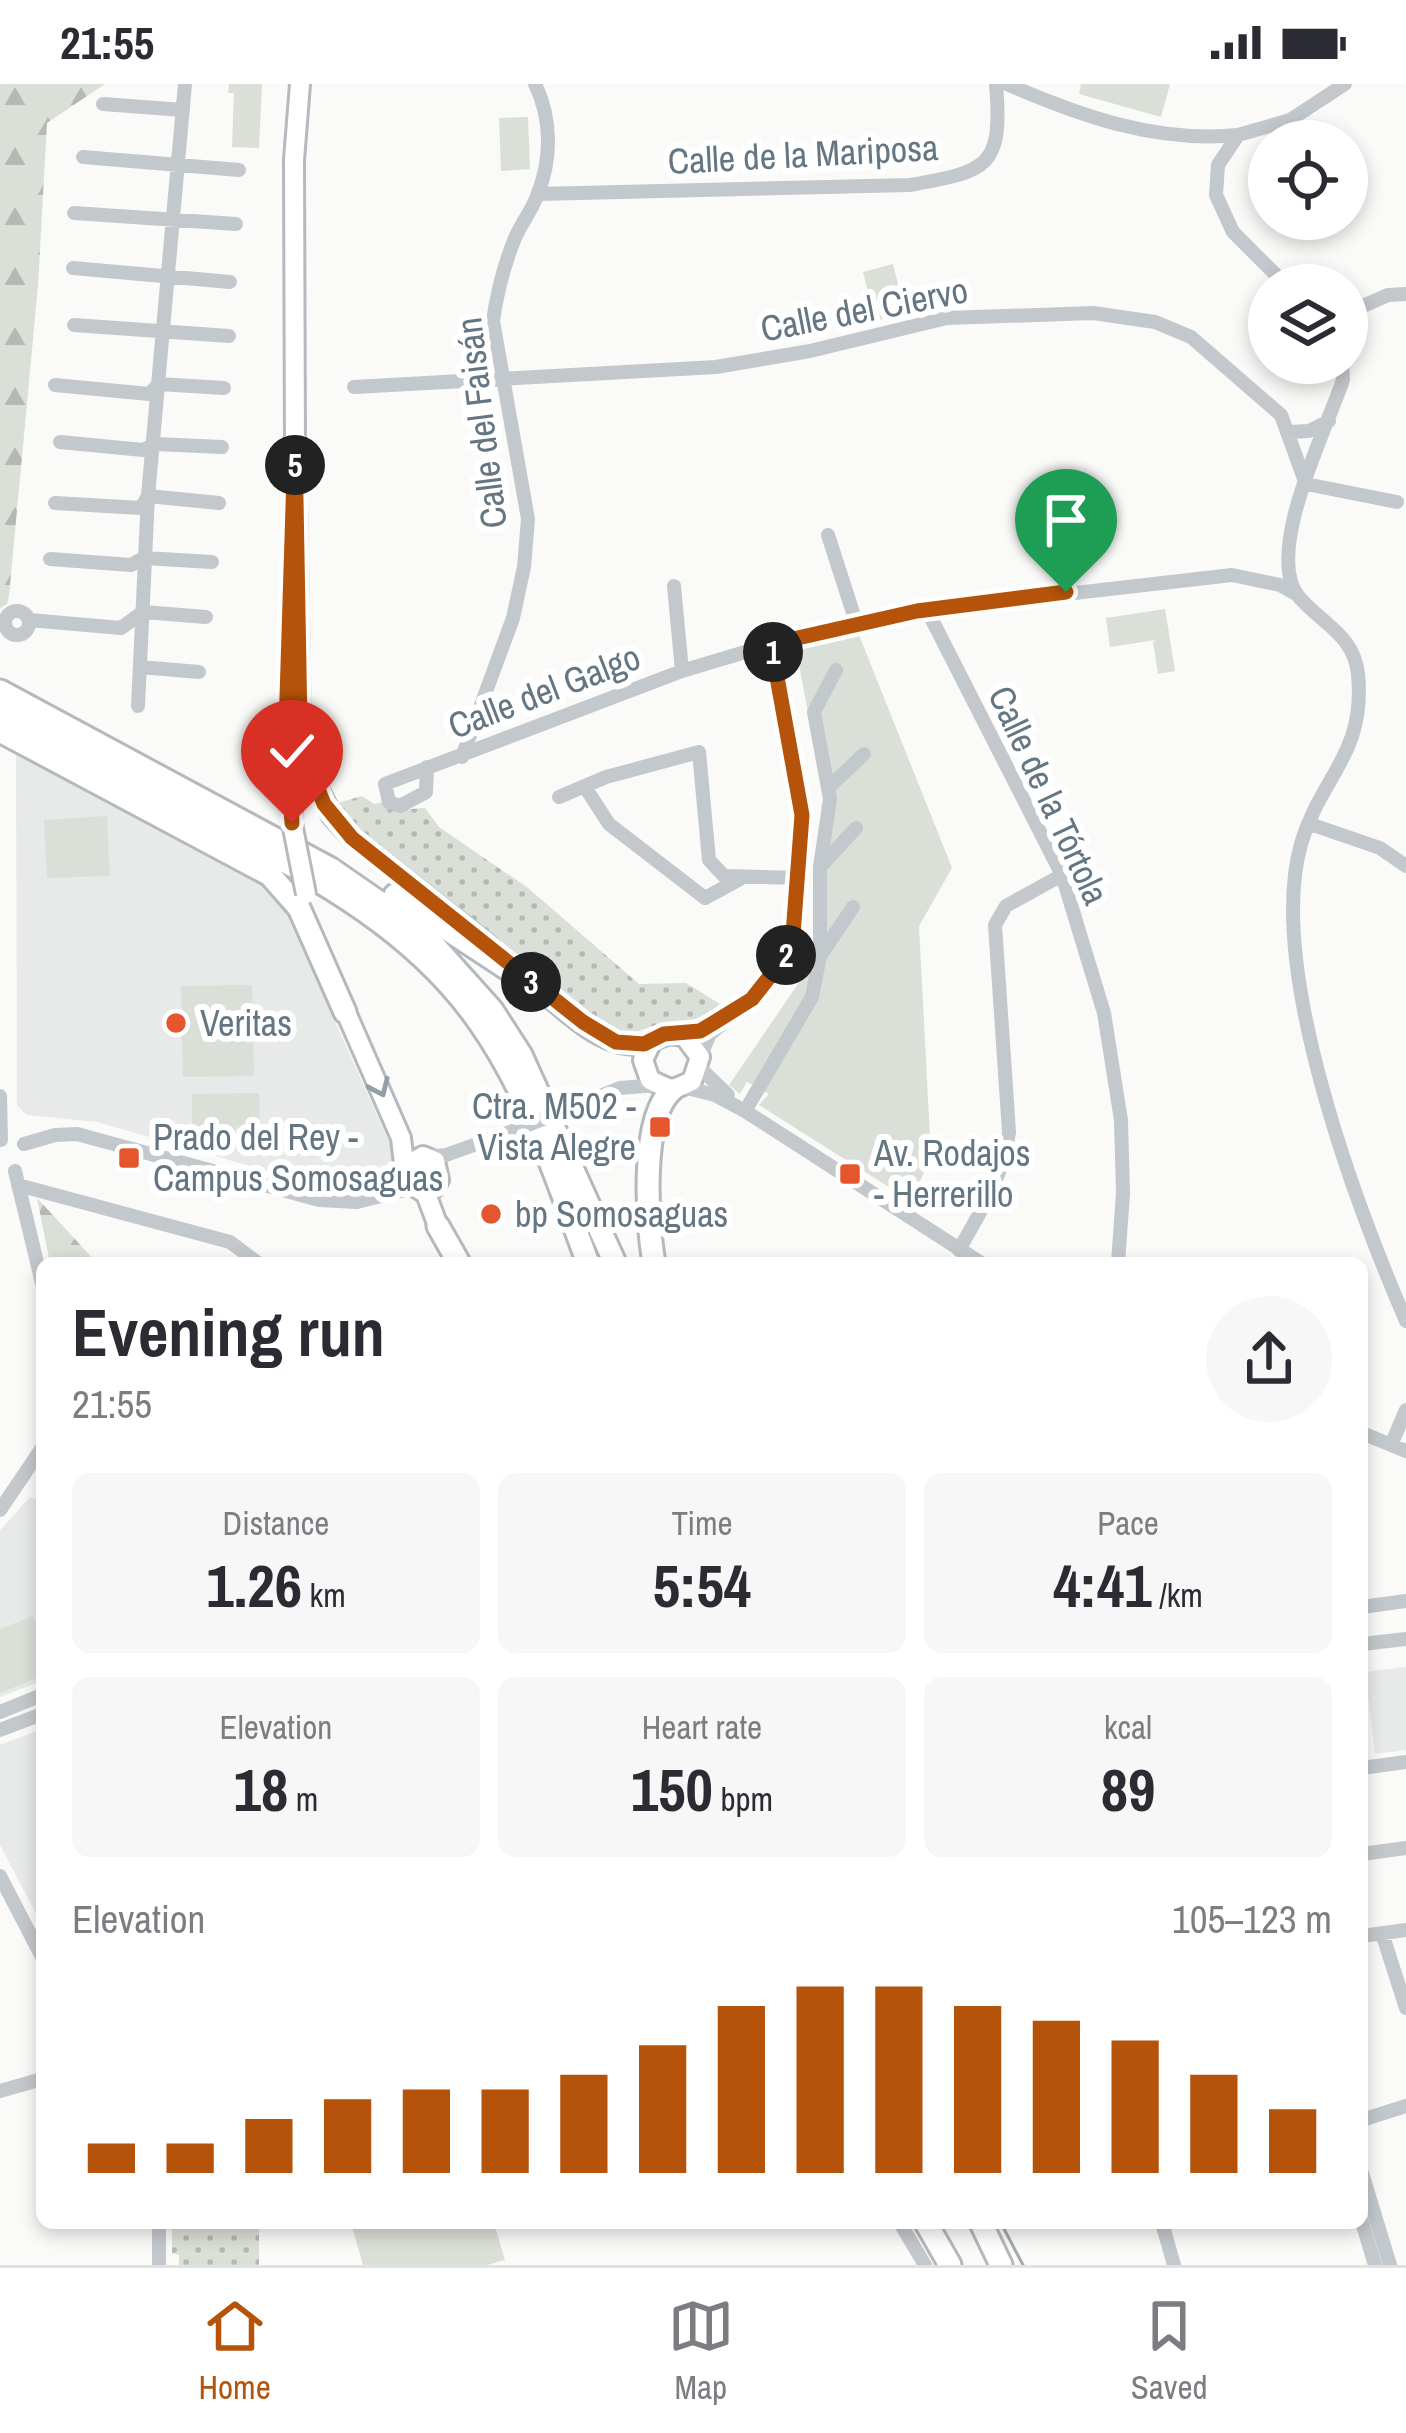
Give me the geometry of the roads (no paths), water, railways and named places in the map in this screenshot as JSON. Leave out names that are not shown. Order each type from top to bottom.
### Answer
[{"type":"highway","points":[[0,691],[331,869],[422,932],[492,1010],[521,1055],[612,1257]]},
{"type":"highway","points":[[0,711],[262,849],[370,913],[413,945],[479,1021],[505,1062],[586,1257]]},
{"type":"highway","points":[[0,731],[270,875],[299,908],[345,1012]]},
{"type":"highway","points":[[158,777],[252,816],[356,869],[550,998]]},
{"type":"highway","points":[[654,1257],[651,1158],[657,1111],[670,1087]]},
{"type":"highway","points":[[438,1226],[453,1257]]},
{"type":"highway","points":[[929,2229],[950,2265]]},
{"type":"highway","points":[[984,2229],[1000,2265]]},
{"type":"main road","points":[[300,85],[294,160],[295,443],[300,726],[306,759],[324,804],[352,838],[550,998],[610,1040],[629,1045],[679,1034],[694,1044],[699,1062],[692,1081],[670,1087],[647,1076],[643,1060],[652,1041]]},
{"type":"main road","points":[[295,443],[286,729],[292,823],[306,894],[345,1012],[395,1122],[411,1179],[438,1226]]},
{"type":"main road","points":[[429,1157],[440,1175],[434,1188],[411,1179],[415,1158],[429,1157]]},
{"type":"street","points":[[138,706],[148,496],[185,84]]},
{"type":"street","name":"Calle del Faisán","points":[[462,757],[513,618],[524,567],[528,519],[493,322],[497,292],[515,237],[538,194],[549,122],[535,84]]},
{"type":"street","name":"Calle de la Mariposa","points":[[538,194],[910,185],[959,176],[977,169],[996,144],[1000,130],[996,84]]},
{"type":"street","points":[[1006,84],[1102,123],[1203,139],[1290,120],[1345,84]]},
{"type":"street","points":[[103,104],[183,110]]},
{"type":"street","points":[[1238,135],[1218,165],[1216,195],[1233,232],[1265,264]]},
{"type":"street","points":[[1203,139],[1218,165]]},
{"type":"street","points":[[83,157],[239,170]]},
{"type":"street","points":[[74,213],[236,224]]},
{"type":"street","points":[[73,268],[230,282]]},
{"type":"street","points":[[1368,304],[1406,293]]},
{"type":"street","name":"Calle del Ciervo","points":[[354,386],[716,367],[810,351],[947,318],[1093,313],[1156,322],[1191,337],[1281,415],[1306,484]]},
{"type":"street","points":[[74,325],[229,336]]},
{"type":"street","points":[[55,385],[149,394],[159,384],[224,388]]},
{"type":"street","points":[[1296,594],[1288,538],[1342,384]]},
{"type":"street","points":[[1290,432],[1309,431],[1330,422]]},
{"type":"street","points":[[60,442],[143,450],[155,444],[222,447]]},
{"type":"street","points":[[1306,484],[1397,502]]},
{"type":"street","points":[[55,502],[141,508],[148,496]]},
{"type":"street","points":[[148,496],[219,503]]},
{"type":"street","points":[[828,535],[856,622]]},
{"type":"street","points":[[50,559],[131,565],[145,557],[212,562]]},
{"type":"street","points":[[1280,584],[1289,568]]},
{"type":"street","name":"Calle del Galgo","points":[[427,767],[426,792],[400,806],[389,802],[385,784],[427,767],[682,670],[856,622],[1232,574],[1280,584],[1345,637],[1358,671],[1357,734],[1301,843],[1293,891],[1309,1032],[1323,1088],[1371,1239],[1406,1321]]},
{"type":"street","name":"Calle del Galgo","points":[[674,586],[682,670]]},
{"type":"street","points":[[942,640],[956,606]]},
{"type":"street","points":[[2,626],[16,610],[29,620],[121,628],[143,612],[206,617]]},
{"type":"street","name":"Calle de la Tórtola","points":[[927,610],[1062,875],[1104,1013],[1121,1120],[1124,1193],[1119,1257]]},
{"type":"street","points":[[745,1111],[699,1062],[710,1034],[752,999],[792,948],[802,815],[771,644]]},
{"type":"street","points":[[140,667],[200,672]]},
{"type":"street","points":[[745,1111],[812,997],[820,956],[820,868],[829,788],[814,712],[836,670]]},
{"type":"street","points":[[559,797],[606,777],[699,752],[709,860],[724,876],[797,878]]},
{"type":"street","points":[[829,788],[864,754]]},
{"type":"street","points":[[585,787],[609,824],[704,898],[740,879]]},
{"type":"street","points":[[1310,824],[1380,848],[1406,866]]},
{"type":"street","points":[[820,868],[856,828]]},
{"type":"street","points":[[959,1250],[990,1199],[1005,1163],[1010,1132],[995,925],[1006,906],[1062,875]]},
{"type":"street","points":[[820,956],[853,907]]},
{"type":"street","points":[[679,1034],[700,1031],[752,999]]},
{"type":"street","points":[[610,1091],[643,1060]]},
{"type":"street","points":[[429,1157],[518,1129],[610,1091],[670,1087],[715,1095],[971,1257]]},
{"type":"street","points":[[0,1096],[1,1140],[16,1138],[24,1144],[26,1160],[11,1175]]},
{"type":"street","points":[[440,1175],[456,1160],[518,1129]]},
{"type":"street","points":[[24,1144],[55,1135],[77,1135],[319,1200],[358,1202],[411,1179]]},
{"type":"street","points":[[11,1175],[230,1243],[249,1257]]},
{"type":"street","points":[[11,1175],[36,1261]]},
{"type":"street","points":[[1368,1435],[1399,1448],[1406,1410]]},
{"type":"street","points":[[0,1510],[36,1458]]},
{"type":"street","points":[[1368,1606],[1406,1601]]},
{"type":"street","points":[[1368,1643],[1406,1639]]},
{"type":"street","points":[[0,1712],[36,1697]]},
{"type":"street","points":[[0,1730],[36,1716]]},
{"type":"street","points":[[1368,1767],[1406,1762]]},
{"type":"street","points":[[1368,1853],[1406,1848]]},
{"type":"street","points":[[0,1876],[36,1945]]},
{"type":"street","points":[[1368,1935],[1406,1930]]},
{"type":"street","points":[[1382,1934],[1406,2008]]},
{"type":"street","points":[[0,2091],[36,2081]]},
{"type":"street","points":[[24,2084],[36,2091]]},
{"type":"street","points":[[1368,2118],[1406,2105]]},
{"type":"street","points":[[1368,2193],[1390,2265]]},
{"type":"street","points":[[158,2229],[159,2265]]},
{"type":"street","points":[[903,2229],[925,2265]]},
{"type":"street","points":[[1164,2229],[1174,2265]]},
{"type":"street","points":[[1364,2229],[1375,2265]]},
{"type":"tram line","points":[[1004,2229],[1023,2265]]},
{"type":"place","name":"Veritas","points":[[176,1023]]},
{"type":"place","name":"Ctra. M502 - Vista Alegre","points":[[660,1127]]},
{"type":"place","name":"Prado del Rey - Campus Somosaguas","points":[[129,1158]]},
{"type":"place","name":"Av. Rodajos - Herrerillo","points":[[850,1174]]},
{"type":"place","name":"bp Somosaguas","points":[[491,1214]]}]
